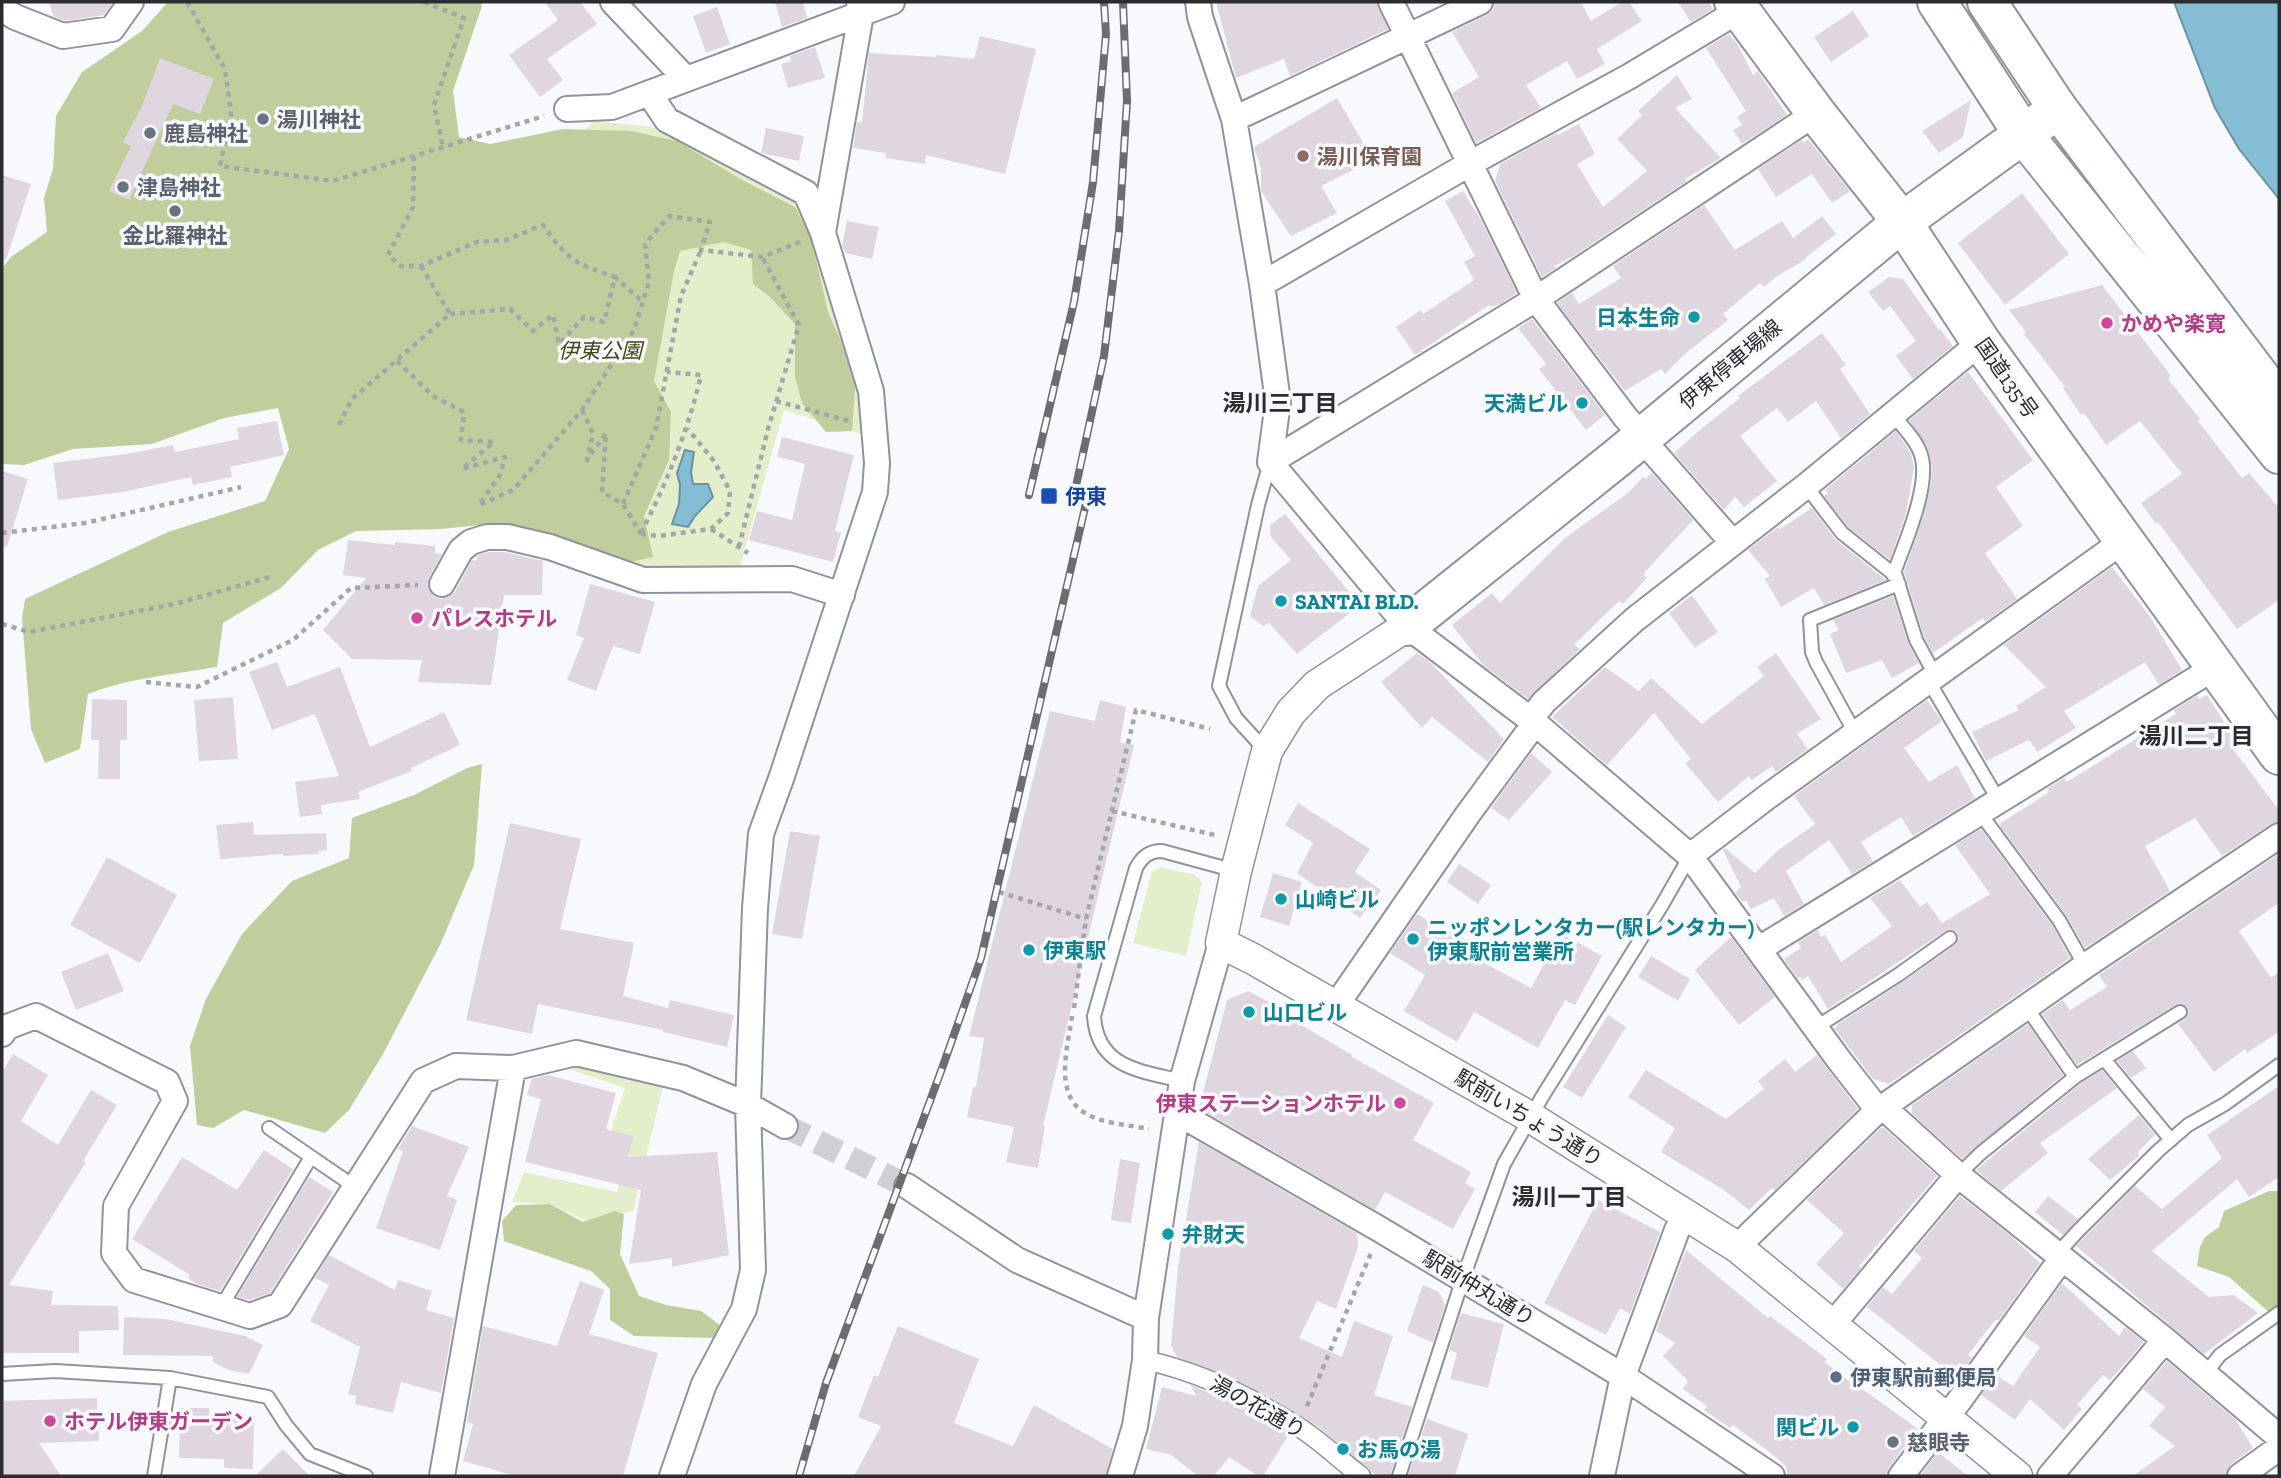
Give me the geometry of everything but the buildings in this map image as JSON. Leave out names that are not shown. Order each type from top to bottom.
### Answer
[{"type":"main road","points":[[1937,2],[2023,134],[2279,454]]},
{"type":"main road","points":[[1987,2],[2058,109],[2279,402]]},
{"type":"main road","name":"国道135号","points":[[1737,6],[1816,113],[1902,222],[1981,342],[2279,755]]},
{"type":"main road","name":"伊東停車場線","points":[[1407,626],[1902,222],[2058,109]]},
{"type":"street","points":[[2,9],[63,36],[112,29],[131,2]]},
{"type":"street","points":[[613,2],[685,78]]},
{"type":"street","points":[[567,109],[612,107],[860,8],[892,2]]},
{"type":"street","points":[[1198,2],[1200,17],[1234,119],[1262,285],[1278,402],[1270,462],[1407,626],[1532,722],[1690,856],[1815,1028],[1880,1108],[1958,1175],[2165,1340],[2279,1437]]},
{"type":"street","points":[[1391,2],[1536,299],[1626,418],[1732,542]]},
{"type":"street","points":[[1234,119],[1480,2]]},
{"type":"street","points":[[1262,285],[1471,163],[1630,76],[1737,6]]},
{"type":"street","points":[[823,233],[860,8]]},
{"type":"street","points":[[649,93],[667,120],[806,193],[823,233],[871,391],[877,463],[875,492],[761,835],[755,908],[748,1105],[753,1270],[744,1310],[704,1384],[671,1476]]},
{"type":"street","points":[[1270,462],[1536,299],[1816,113]]},
{"type":"street","points":[[1335,1007],[1544,702],[1634,620],[1806,486],[1981,342]]},
{"type":"street","points":[[442,584],[461,550],[471,542],[486,537],[507,537],[550,547],[642,580],[792,579],[842,595]]},
{"type":"street","points":[[1690,856],[1855,733],[2123,541]]},
{"type":"street","points":[[1120,1476],[1135,1426],[1145,1360],[1146,1318],[1182,1081],[1221,943],[1239,856],[1267,751],[1291,712],[1317,685],[1407,626]]},
{"type":"street","points":[[1759,949],[2217,666]]},
{"type":"street","points":[[1737,1247],[1880,1108],[2279,836]]},
{"type":"street","name":"駅前いちょう通り","points":[[1221,943],[1530,1117],[1737,1247],[2017,1476]]},
{"type":"street","points":[[2,1034],[7,1027],[36,1016],[167,1082],[174,1101],[117,1206],[114,1253],[134,1280],[250,1316],[280,1305],[423,1081],[456,1066],[513,1068],[576,1053],[684,1079],[748,1105],[785,1126]]},
{"type":"street","points":[[442,1476],[513,1068]]},
{"type":"street","name":"駅前仲丸通り","points":[[1177,1116],[1190,1120],[1463,1278],[1623,1376],[1772,1476]]},
{"type":"street","points":[[1833,1324],[1958,1175]]},
{"type":"street","points":[[908,1186],[1017,1260],[1146,1318]]},
{"type":"street","points":[[1602,1476],[1623,1376],[1677,1230],[1686,1214]]},
{"type":"street","points":[[1901,1476],[1946,1417],[2059,1256]]},
{"type":"street","points":[[2050,1476],[2165,1340]]},
{"type":"street","name":"湯の花通り","points":[[1145,1360],[1178,1367],[1213,1381],[1298,1426],[1361,1476]]},
{"type":"street","points":[[2240,1476],[2279,1448]]},
{"type":"lane","points":[[1855,733],[1812,652],[1810,620],[1896,579],[1917,511],[1923,469],[1921,455],[1894,415]]},
{"type":"lane","points":[[1267,751],[1236,718],[1219,686],[1258,505],[1270,462]]},
{"type":"lane","points":[[1806,486],[1842,533],[1896,579],[1916,640],[1989,807],[2085,966]]},
{"type":"lane","points":[[1182,1081],[1128,1067],[1111,1057],[1095,1032],[1094,1016],[1136,868],[1142,858],[1153,851],[1239,856]]},
{"type":"lane","points":[[1399,1476],[1463,1278],[1504,1164],[1690,856]]},
{"type":"lane","points":[[1815,1028],[1950,938]]},
{"type":"lane","points":[[2027,1008],[2075,1077]]},
{"type":"lane","points":[[1958,1175],[2075,1077],[2180,1012]]},
{"type":"lane","points":[[2104,1059],[2171,1140]]},
{"type":"lane","points":[[2059,1256],[2078,1231],[2188,1125],[2225,1104],[2279,1065]]},
{"type":"lane","points":[[269,1128],[355,1187]]},
{"type":"lane","points":[[221,1307],[311,1157]]},
{"type":"lane","points":[[2205,1374],[2220,1355],[2279,1313]]},
{"type":"lane","points":[[2,1374],[55,1371],[170,1378],[268,1397],[286,1425],[310,1454],[366,1476]]},
{"type":"lane","points":[[155,1476],[170,1378]]},
{"type":"path","points":[[187,2],[225,69],[231,114],[220,166],[333,181],[567,109]]},
{"type":"path","points":[[424,2],[464,18],[435,105],[443,147]]},
{"type":"path","points":[[414,156],[413,207],[388,255],[401,266],[421,266],[477,242],[506,240],[543,225],[559,247],[579,265],[615,277],[643,302]]},
{"type":"path","points":[[397,361],[433,396],[464,412],[461,440],[494,442],[462,469],[505,457],[500,475],[479,505],[513,490],[582,411],[634,330],[649,282],[645,244],[669,216],[710,222],[681,296],[656,428],[623,504]]},
{"type":"path","points":[[701,250],[762,257],[823,233]]},
{"type":"path","points":[[739,547],[776,401],[799,325],[762,257]]},
{"type":"path","points":[[421,266],[450,314]]},
{"type":"path","points":[[339,425],[352,399],[450,314],[510,309],[533,331],[553,315],[559,344],[584,317],[604,322],[615,277]]},
{"type":"path","points":[[640,534],[665,485],[687,428],[701,375],[667,372]]},
{"type":"path","points":[[776,401],[875,428]]},
{"type":"path","points":[[582,411],[593,434],[587,460],[606,433],[602,492],[623,504],[640,534]]},
{"type":"path","points":[[640,534],[659,536],[711,529],[728,513],[730,491],[714,461],[687,428]]},
{"type":"path","points":[[2,533],[85,523],[241,487]]},
{"type":"path","points":[[711,529],[756,558],[759,578]]},
{"type":"path","points":[[2,624],[29,632],[175,604],[270,577]]},
{"type":"path","points":[[146,682],[197,687],[293,640],[351,587],[442,584]]},
{"type":"path","points":[[1112,811],[1239,856]]},
{"type":"path","points":[[999,892],[1086,919]]},
{"type":"path","points":[[1298,1426],[1381,1230]]},
{"type":"green space","points":[[168,2],[481,2],[482,6],[453,91],[459,137],[490,144],[563,129],[631,131],[677,141],[744,181],[795,207],[811,237],[828,312],[856,375],[852,431],[826,432],[802,403],[795,377],[795,324],[770,297],[753,284],[751,250],[724,242],[680,251],[654,381],[671,412],[669,460],[644,516],[653,557],[622,564],[521,531],[480,525],[441,529],[356,531],[318,550],[281,588],[223,623],[217,667],[136,680],[88,694],[80,749],[45,763],[31,729],[22,618],[25,599],[168,532],[265,501],[289,449],[278,408],[224,418],[152,444],[73,449],[24,465],[2,464],[2,268],[11,257],[47,232],[44,198],[53,169],[56,116],[82,72],[142,31]]},
{"type":"green space","name":"伊東公園","points":[[593,121],[663,128],[796,199],[824,266],[834,313],[864,400],[867,436],[784,410],[740,567],[641,573],[515,524],[568,149]]},
{"type":"green space","points":[[482,764],[474,865],[440,945],[383,1054],[349,1110],[325,1133],[244,1110],[213,1128],[197,1125],[190,1046],[206,999],[242,934],[292,881],[349,858],[352,818],[414,795],[467,768]]},
{"type":"green space","points":[[1160,867],[1195,875],[1202,882],[1186,956],[1133,943],[1152,872]]},
{"type":"green space","points":[[589,1065],[663,1086],[633,1211],[587,1221],[550,1204],[512,1202],[524,1172],[617,1192],[633,1140],[611,1130],[625,1088],[563,1067]]},
{"type":"green space","points":[[2269,1191],[2279,1191],[2279,1321],[2229,1277],[2197,1266],[2200,1247],[2205,1237],[2219,1227],[2224,1211]]},
{"type":"green space","points":[[550,1204],[583,1222],[615,1211],[624,1214],[620,1254],[639,1296],[666,1305],[701,1311],[720,1325],[716,1338],[634,1336],[610,1320],[610,1289],[591,1271],[504,1241],[502,1221],[516,1205]]},
{"type":"water","points":[[2174,2],[2279,2],[2279,199],[2239,149],[2215,108]]},
{"type":"water","points":[[685,450],[694,452],[691,472],[693,484],[708,484],[713,497],[688,527],[672,524],[679,504],[680,485],[677,473]]},
{"type":"tunnel","points":[[785,1126],[907,1186]]},
{"type":"railway","points":[[1029,495],[1074,302],[1093,182],[1106,34],[1104,2]]},
{"type":"railway","points":[[1073,500],[1104,356],[1119,231],[1127,101],[1123,2]]},
{"type":"railway","points":[[799,1476],[826,1383],[981,958],[1087,499]]},
{"type":"place","name":"湯川神社","points":[[263,119]]},
{"type":"place","name":"鹿島神社","points":[[150,133]]},
{"type":"place","name":"湯川保育園","points":[[1303,156]]},
{"type":"place","name":"津島神社","points":[[123,187]]},
{"type":"place","name":"金比羅神社","points":[[175,211]]},
{"type":"place","name":"日本生命","points":[[1694,317]]},
{"type":"place","name":"かめや楽寛","points":[[2107,323]]},
{"type":"place","name":"天満ビル","points":[[1582,403]]},
{"type":"place","name":"伊東","points":[[1049,496]]},
{"type":"place","name":"SANTAI BLD.","points":[[1281,601]]},
{"type":"place","name":"パレスホテル","points":[[417,618]]},
{"type":"place","name":"山崎ビル","points":[[1281,899]]},
{"type":"place","name":"ニッポンレンタカー(駅レンタカー) 伊東駅前営業所","points":[[1413,939]]},
{"type":"place","name":"伊東駅","points":[[1029,950]]},
{"type":"place","name":"山口ビル","points":[[1249,1012]]},
{"type":"place","name":"伊東ステーションホテル","points":[[1400,1103]]},
{"type":"place","name":"弁財天","points":[[1168,1234]]},
{"type":"place","name":"伊東駅前郵便局","points":[[1836,1377]]},
{"type":"place","name":"ホテル伊東ガーデン","points":[[50,1421]]},
{"type":"place","name":"関ビル","points":[[1853,1427]]},
{"type":"place","name":"慈眼寺","points":[[1893,1442]]},
{"type":"place","name":"お馬の湯","points":[[1343,1449]]},
{"type":"district","name":"湯川三丁目","points":[[1280,403]]},
{"type":"district","name":"湯川二丁目","points":[[2196,736]]},
{"type":"district","name":"湯川一丁目","points":[[1569,1197]]}]
